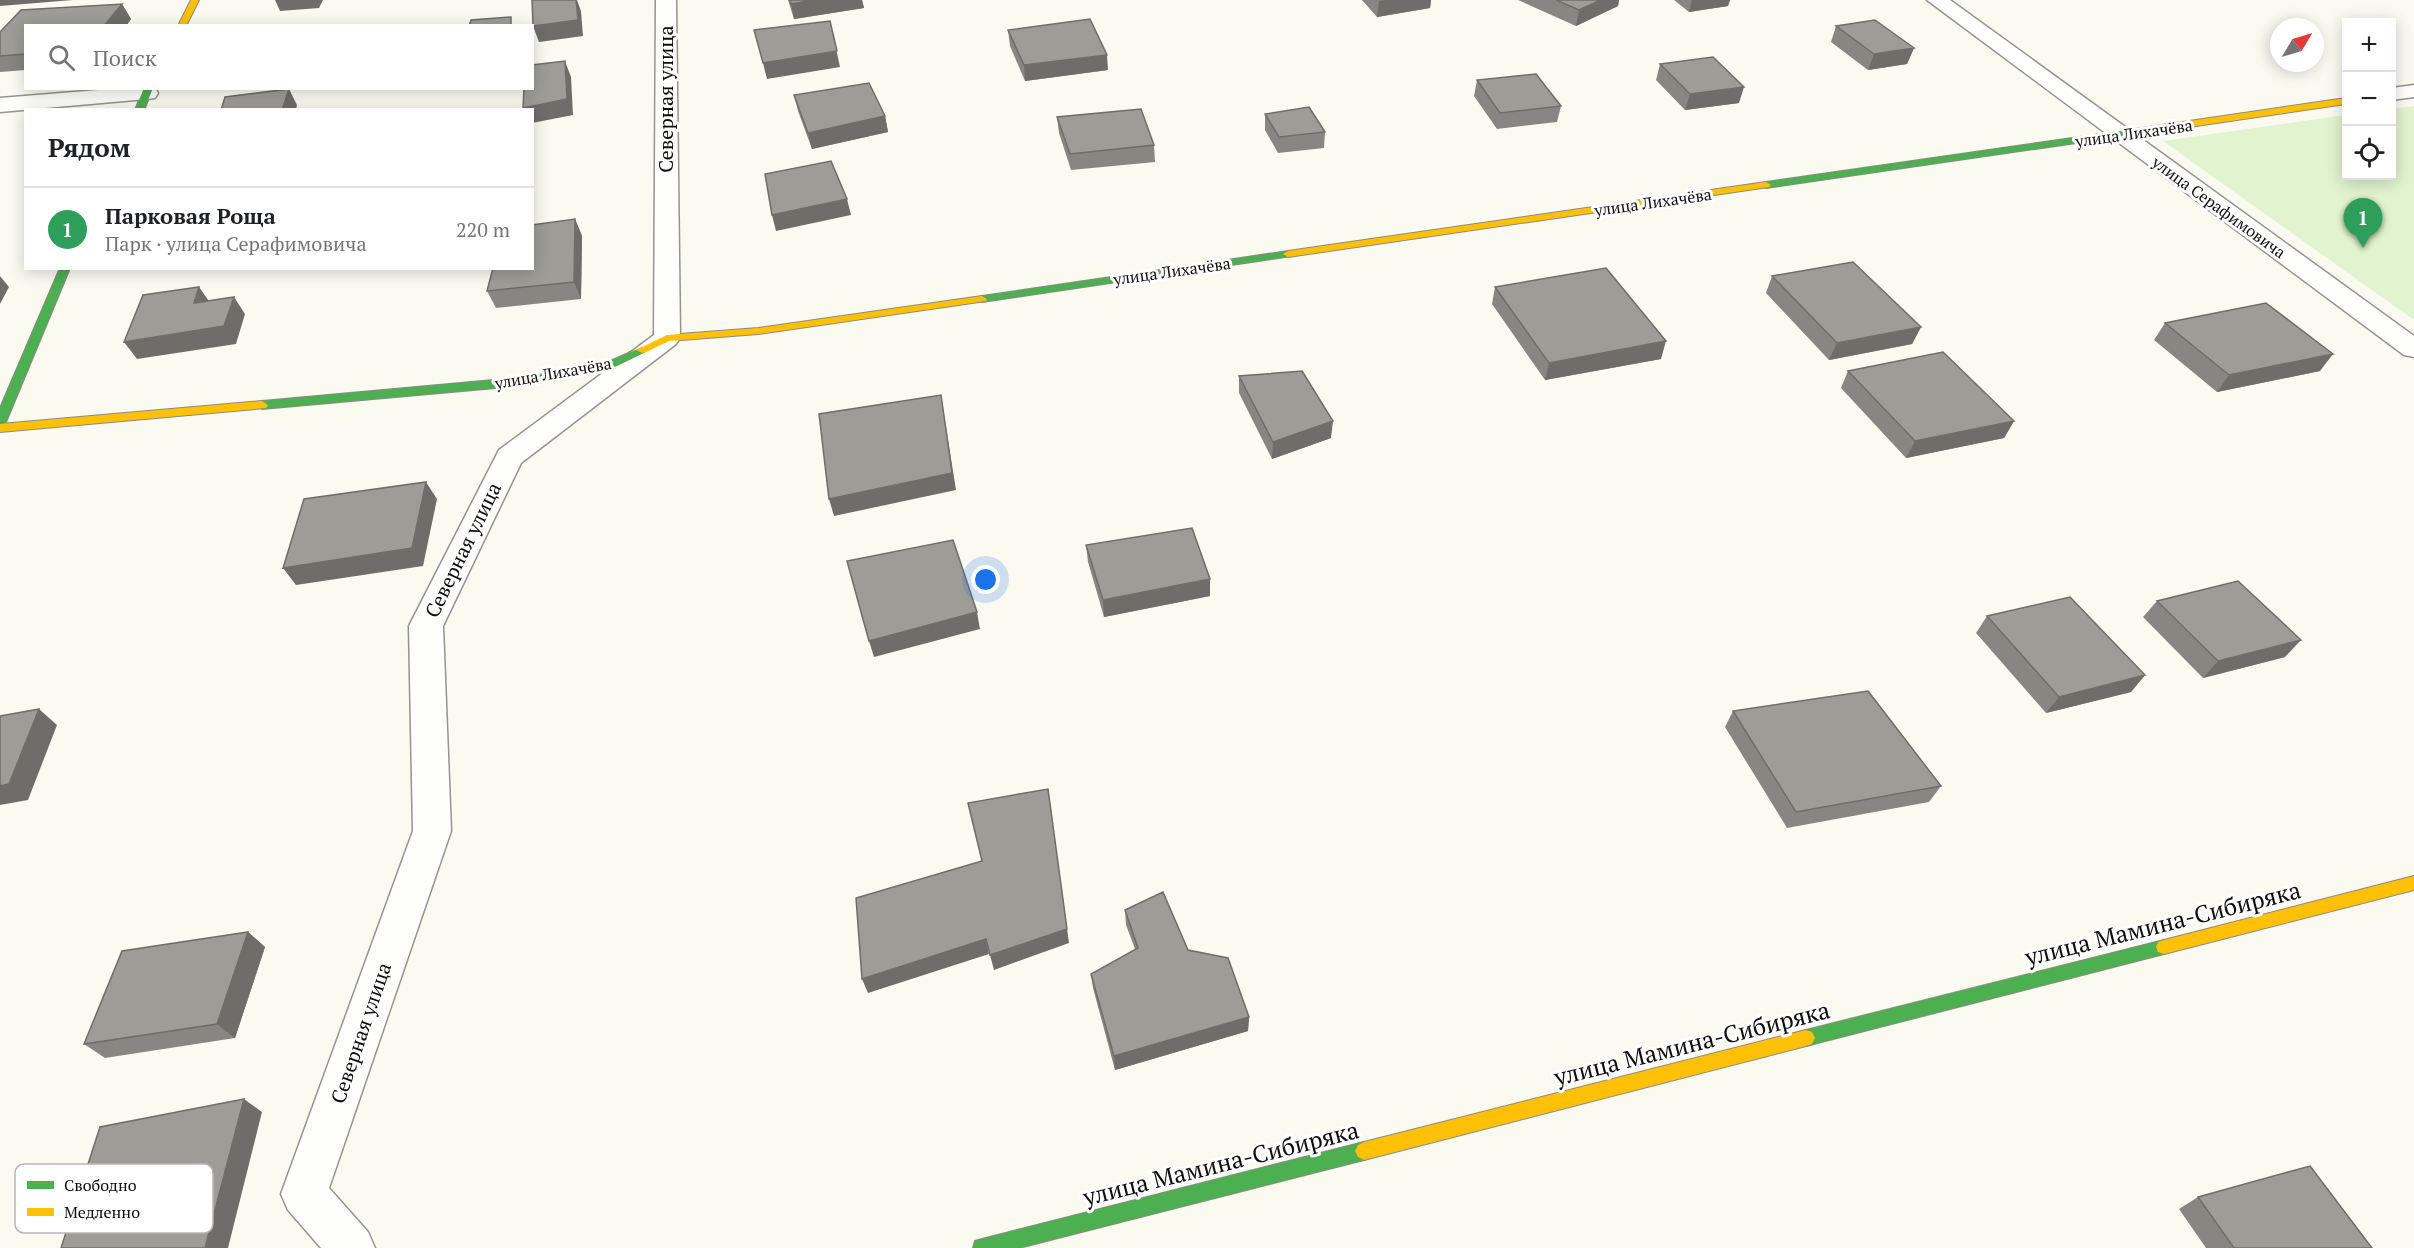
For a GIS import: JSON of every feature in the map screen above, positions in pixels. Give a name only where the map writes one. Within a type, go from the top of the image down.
[{"type":"street","points":[[183,24],[195,0]]},
{"type":"street","name":"Северная улица","points":[[352,1248],[304,1194],[432,831],[426,626],[509,457],[667,338],[666,0]]},
{"type":"street","name":"улица Серафимовича","points":[[1937,0],[2414,349]]},
{"type":"street","points":[[2396,93],[2414,91]]},
{"type":"street","points":[[0,105],[145,97]]},
{"type":"street","name":"улица Лихачёва","points":[[0,428],[528,381],[611,366],[667,338],[758,331],[2342,102]]},
{"type":"street","points":[[0,422],[64,270]]},
{"type":"street","name":"улица Мамина-Сибиряка","points":[[982,1248],[2414,883]]},
{"type":"green space","points":[[2414,106],[2414,320],[2163,141],[2342,116],[2342,180],[2396,180],[2396,108]]},
{"type":"building","points":[[532,0],[576,0],[578,20],[534,26]]},
{"type":"building","points":[[790,0],[814,0],[791,4]]},
{"type":"building","points":[[1556,0],[1601,0],[1579,10]]},
{"type":"building","points":[[122,4],[106,24],[24,24],[24,54],[0,56],[0,32],[21,10]]},
{"type":"building","points":[[511,17],[511,24],[470,24],[471,20]]},
{"type":"building","points":[[1090,19],[1107,55],[1024,65],[1008,30]]},
{"type":"building","points":[[1875,20],[1914,48],[1874,54],[1836,26]]},
{"type":"building","points":[[830,21],[837,51],[763,63],[754,30]]},
{"type":"building","points":[[1713,57],[1744,87],[1690,94],[1660,64]]},
{"type":"building","points":[[565,61],[567,99],[523,108],[524,90],[534,90],[534,65]]},
{"type":"building","points":[[1536,74],[1561,106],[1500,113],[1477,80]]},
{"type":"building","points":[[869,83],[885,116],[808,133],[794,95]]},
{"type":"building","points":[[289,90],[283,108],[222,108],[225,97]]},
{"type":"building","points":[[1309,107],[1325,132],[1279,137],[1265,114]]},
{"type":"building","points":[[1141,109],[1154,145],[1070,154],[1057,117]]},
{"type":"building","points":[[831,161],[847,199],[772,215],[765,174]]},
{"type":"building","points":[[575,219],[574,282],[487,291],[492,270],[534,270],[534,225]]},
{"type":"building","points":[[1853,262],[1921,327],[1837,343],[1772,276]]},
{"type":"building","points":[[1606,268],[1666,341],[1549,363],[1495,287]]},
{"type":"building","points":[[199,287],[194,303],[234,297],[224,326],[124,342],[143,295]]},
{"type":"building","points":[[2266,303],[2333,354],[2229,375],[2165,323]]},
{"type":"building","points":[[1943,352],[2014,421],[1915,441],[1848,371]]},
{"type":"building","points":[[1302,371],[1333,421],[1273,442],[1239,376]]},
{"type":"building","points":[[941,395],[952,473],[829,499],[819,414]]},
{"type":"building","points":[[426,482],[412,548],[283,568],[304,499]]},
{"type":"building","points":[[1192,528],[1210,579],[1103,600],[1086,545]]},
{"type":"building","points":[[953,540],[977,612],[869,641],[847,561]]},
{"type":"building","points":[[2238,581],[2301,640],[2218,661],[2157,601]]},
{"type":"building","points":[[2070,597],[2145,675],[2059,697],[1987,616]]},
{"type":"building","points":[[1868,691],[1941,786],[1796,812],[1733,711]]},
{"type":"building","points":[[39,709],[9,784],[0,786],[0,716]]},
{"type":"building","points":[[1048,789],[1067,929],[990,955],[986,939],[862,979],[856,898],[982,861],[968,803]]},
{"type":"building","points":[[1163,892],[1188,950],[1228,958],[1249,1017],[1114,1056],[1091,974],[1138,948],[1125,910]]},
{"type":"building","points":[[248,932],[217,1024],[84,1044],[122,951]]},
{"type":"building","points":[[244,1099],[213,1217],[213,1164],[88,1164],[100,1127]]},
{"type":"building","points":[[2310,1166],[2372,1248],[2234,1248],[2198,1197]]},
{"type":"building","points":[[66,1233],[209,1233],[205,1248],[61,1248]]},
{"type":"traffic: fast","points":[[140,108],[148,90]]},
{"type":"traffic: fast","points":[[1766,185],[2128,133]]},
{"type":"traffic: fast","points":[[982,299],[1288,254]]},
{"type":"traffic: fast","points":[[0,422],[64,270]]},
{"type":"traffic: fast","points":[[262,405],[528,381],[611,365],[642,350]]},
{"type":"traffic: fast","points":[[1806,1038],[2164,947]]},
{"type":"traffic: fast","points":[[982,1248],[1364,1151]]},
{"type":"traffic: slow","points":[[183,24],[195,0]]},
{"type":"traffic: slow","points":[[2128,133],[2342,102]]},
{"type":"traffic: slow","points":[[1288,254],[1766,185]]},
{"type":"traffic: slow","points":[[642,350],[667,338],[758,331],[982,299]]},
{"type":"traffic: slow","points":[[0,428],[262,405]]},
{"type":"traffic: slow","points":[[2164,947],[2414,883]]},
{"type":"traffic: slow","points":[[1364,1151],[1806,1038]]},
{"type":"place","name":"Парковая Роща","points":[[2363,248]]}]
